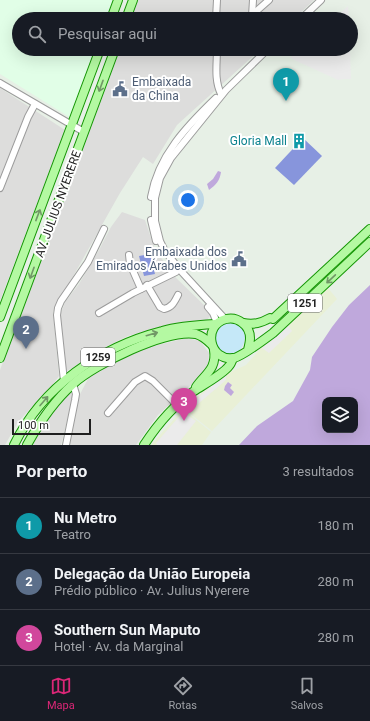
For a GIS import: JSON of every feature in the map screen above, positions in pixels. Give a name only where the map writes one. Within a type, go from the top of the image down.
[{"type":"main road","points":[[114,12],[118,0]]},
{"type":"main road","points":[[129,12],[134,0]]},
{"type":"main road","name":"AV. JULIUS NYERERE","points":[[0,317],[97,56]]},
{"type":"main road","name":"AV. JULIUS NYERERE","points":[[0,358],[2,344],[112,56]]},
{"type":"main road","name":"1251","points":[[225,319],[235,319],[243,323],[251,324],[262,323],[270,318],[273,319],[370,229]]},
{"type":"main road","name":"1251","points":[[144,445],[154,429],[194,391],[230,366],[233,358],[260,343],[273,333],[370,242]]},
{"type":"main road","points":[[194,391],[198,384],[210,372],[214,359],[213,347],[210,338],[211,333],[217,324],[225,319]]},
{"type":"main road","points":[[243,323],[249,333],[250,339],[248,350]]},
{"type":"main road","name":"1259","points":[[14,445],[29,419],[46,399],[64,381],[91,361],[114,348],[138,338],[163,331],[217,324]]},
{"type":"main road","points":[[27,445],[38,425],[73,384],[86,374],[123,354],[168,337],[194,334],[200,336],[222,357],[233,358]]},
{"type":"street","points":[[216,0],[216,12]]},
{"type":"street","points":[[252,12],[253,0]]},
{"type":"street","points":[[257,12],[269,0]]},
{"type":"street","points":[[308,12],[321,0]]},
{"type":"street","points":[[217,56],[217,81],[218,87],[223,92]]},
{"type":"street","points":[[217,324],[213,313],[176,272],[162,252],[153,230],[150,210],[152,188],[160,165],[174,144],[200,114],[261,56]]},
{"type":"street","points":[[0,83],[84,132]]},
{"type":"street","points":[[223,92],[184,140],[164,168],[157,188],[154,210],[155,222],[160,241],[165,251],[180,270],[225,319]]},
{"type":"street","points":[[0,188],[28,117],[35,104]]},
{"type":"street","points":[[0,168],[6,172]]},
{"type":"street","points":[[64,381],[57,315],[58,308],[61,301],[88,262],[104,229]]},
{"type":"street","points":[[129,255],[130,264],[141,289]]},
{"type":"street","points":[[99,313],[147,285],[176,272]]},
{"type":"street","points":[[147,285],[160,308],[164,309],[170,307],[178,295]]},
{"type":"street","points":[[108,413],[135,382],[145,376],[153,381],[178,406]]},
{"type":"street","points":[[66,445],[76,394],[73,384]]},
{"type":"shaded area","points":[[0,0],[113,0],[109,12],[12,12],[12,56],[93,56],[71,118],[0,74]]},
{"type":"shaded area","points":[[137,0],[314,0],[301,12],[133,12]]},
{"type":"shaded area","points":[[348,6],[348,12],[342,12]]},
{"type":"shaded area","points":[[116,56],[253,56],[177,125],[153,164],[143,157],[120,193],[53,312],[59,376],[18,422],[5,445],[0,445],[0,370],[82,145]]},
{"type":"shaded area","points":[[292,56],[350,56],[351,79],[338,80],[290,58]]},
{"type":"shaded area","points":[[0,88],[65,130],[0,301]]},
{"type":"shaded area","points":[[303,138],[322,156],[294,185],[275,168]]},
{"type":"shaded area","points":[[218,171],[221,172],[219,180],[209,190],[207,184],[213,179]]},
{"type":"shaded area","points":[[122,212],[145,220],[154,247],[172,274],[207,308],[210,316],[207,320],[200,322],[168,325],[128,336],[95,352],[81,363],[67,371],[64,359],[60,315],[65,302],[79,284],[111,227]]},
{"type":"shaded area","points":[[150,254],[155,274],[144,276],[139,256]]},
{"type":"shaded area","points":[[370,285],[370,445],[239,445],[257,426],[293,401],[310,370],[312,357],[349,305]]},
{"type":"shaded area","points":[[328,288],[337,299],[212,431],[183,408],[226,374],[246,365],[268,340]]},
{"type":"shaded area","points":[[229,322],[238,325],[243,330],[245,336],[241,349],[236,354],[229,355],[222,353],[214,343],[217,328],[224,323]]},
{"type":"shaded area","points":[[287,324],[292,331],[269,353],[262,348],[269,340]]},
{"type":"shaded area","points":[[187,338],[200,341],[209,353],[208,367],[191,385],[158,415],[136,445],[67,445],[77,400],[90,375],[141,349]]},
{"type":"shaded area","points":[[226,374],[226,380],[191,410],[187,407]]},
{"type":"shaded area","points":[[228,382],[232,385],[230,388],[234,392],[231,396],[224,390]]},
{"type":"shaded area","points":[[70,390],[73,398],[61,445],[30,445],[53,408]]},
{"type":"shaded area","points":[[183,409],[211,432],[202,445],[151,445]]},
{"type":"shaded area","points":[[183,412],[196,421],[177,445],[157,445],[156,443]]},
{"type":"place","name":"Embaixada da China","points":[[120,89]]},
{"type":"place","name":"Nu Metro","points":[[286,101]]},
{"type":"place","name":"Gloria Mall","points":[[299,141]]},
{"type":"place","name":"Embaixada dos Emirados Árabes Unidos","points":[[239,259]]},
{"type":"place","name":"Delegação da União Europeia","points":[[26,349]]},
{"type":"place","name":"Southern Sun Maputo","points":[[184,421]]}]
